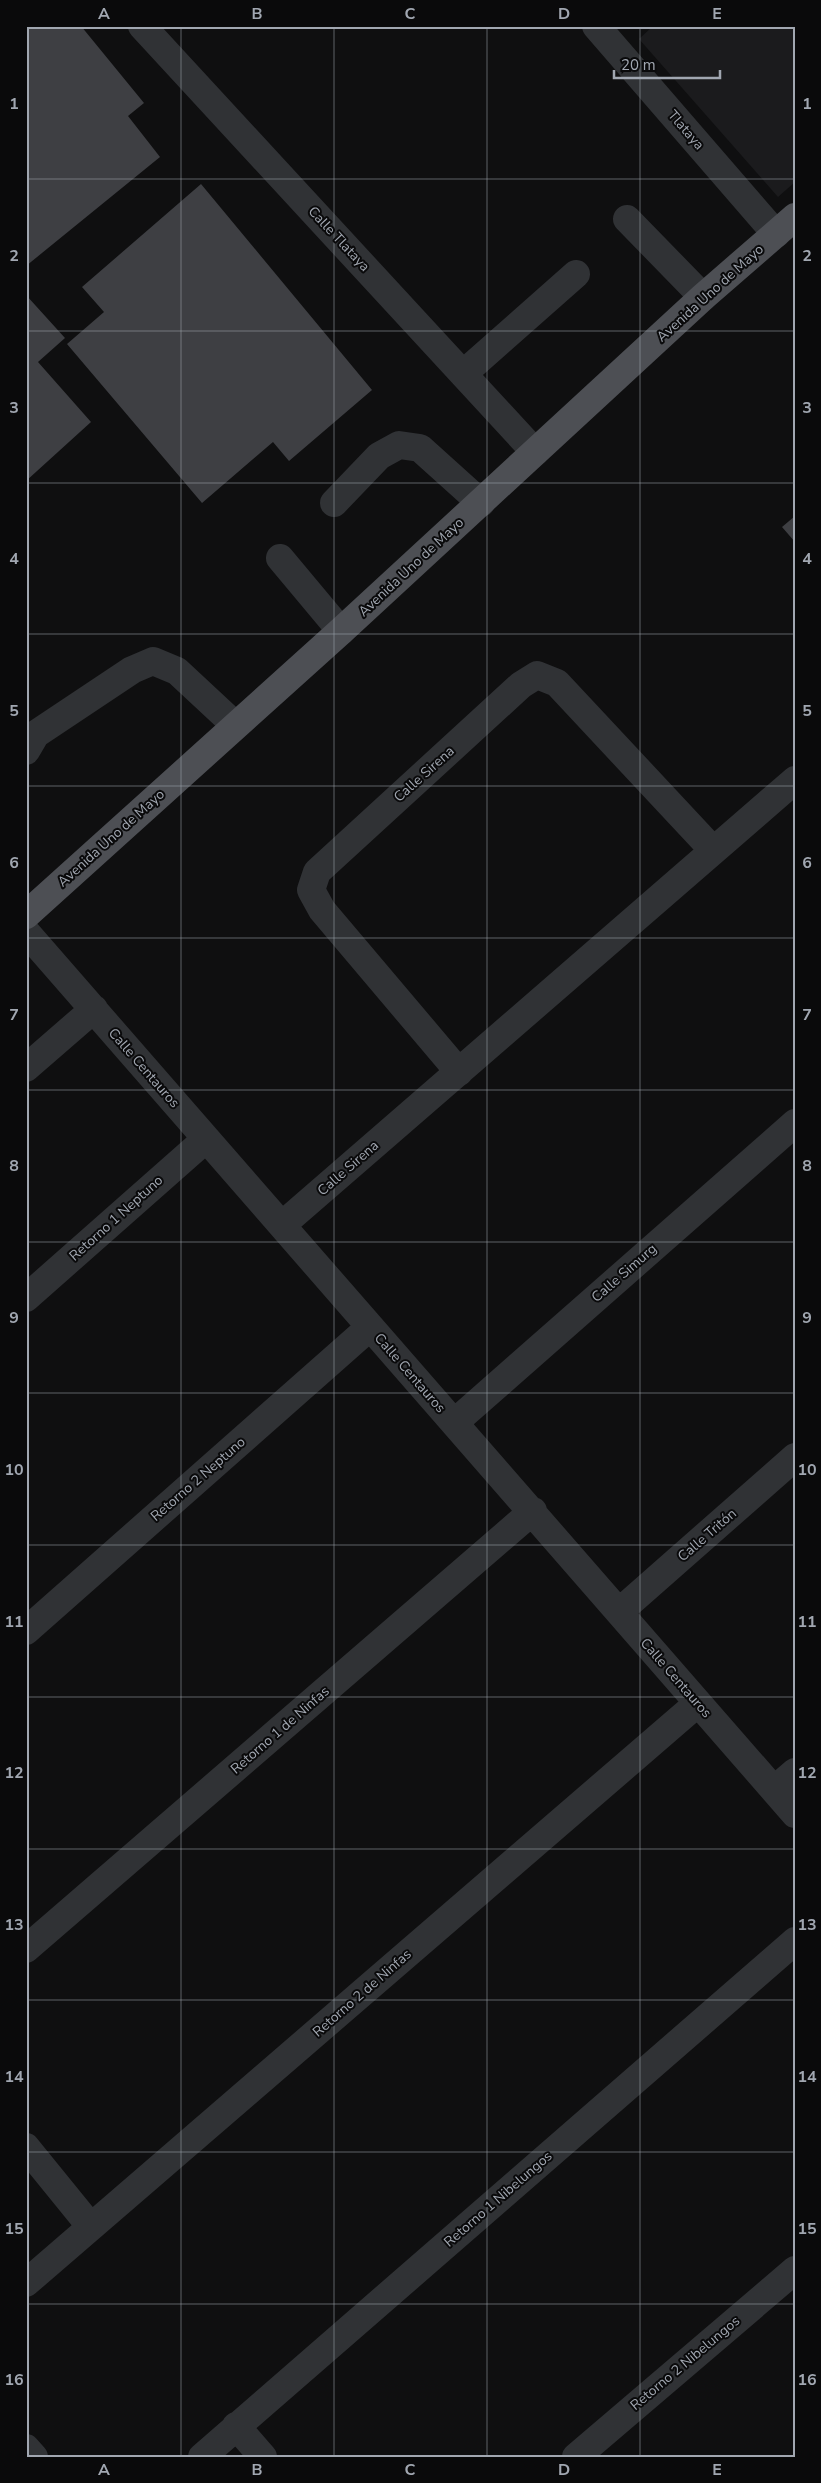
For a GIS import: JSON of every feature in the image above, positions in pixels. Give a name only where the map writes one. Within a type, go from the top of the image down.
[{"type":"main road","name":"Avenida Uno de Mayo","points":[[26,915],[235,725],[341,632],[703,297],[785,225]]},
{"type":"street","name":"Calle Tlataya","points":[[142,26],[535,452]]},
{"type":"street","name":"Tlataya","points":[[596,26],[785,225]]},
{"type":"street","points":[[627,219],[703,297]]},
{"type":"street","points":[[464,373],[576,274]]},
{"type":"street","points":[[334,503],[379,456],[399,445],[420,448],[481,503]]},
{"type":"street","points":[[280,558],[341,632]]},
{"type":"street","points":[[26,751],[36,734],[132,670],[153,662],[178,671],[235,725]]},
{"type":"street","name":"Calle Sirena","points":[[459,1072],[322,910],[311,890],[317,872],[521,685],[537,676],[557,683],[713,850]]},
{"type":"street","name":"Calle Sirena","points":[[282,1225],[795,780]]},
{"type":"street","name":"Calle Centauros","points":[[26,932],[533,1511],[795,1814]]},
{"type":"street","points":[[26,1068],[94,1009]]},
{"type":"street","name":"Calle Simurg","points":[[454,1423],[795,1123]]},
{"type":"street","name":"Retorno 1 Neptuno","points":[[26,1298],[206,1139]]},
{"type":"street","name":"Retorno 2 Neptuno","points":[[26,1630],[370,1327]]},
{"type":"street","name":"Calle Tritón","points":[[619,1612],[795,1458]]},
{"type":"street","name":"Retorno 1 de Ninfas","points":[[26,1949],[533,1511]]},
{"type":"street","name":"Retorno 2 de Ninfas","points":[[26,2283],[698,1704]]},
{"type":"street","points":[[774,1790],[795,1772]]},
{"type":"street","name":"Retorno 1 Nibelungos","points":[[202,2457],[795,1941]]},
{"type":"street","points":[[26,2147],[91,2227]]},
{"type":"street","name":"Retorno 2 Nibelungos","points":[[576,2457],[795,2270]]},
{"type":"street","points":[[236,2426],[263,2457]]},
{"type":"street","points":[[26,2448],[34,2457]]},
{"type":"shaded area","points":[[653,26],[795,26],[795,182],[778,197],[639,39]]},
{"type":"building","points":[[26,26],[81,26],[144,103],[128,116],[160,157],[26,266]]},
{"type":"building","points":[[201,184],[372,390],[289,461],[273,442],[202,503],[67,344],[104,312],[82,287]]},
{"type":"building","points":[[26,295],[65,338],[38,362],[91,422],[26,481]]},
{"type":"building","points":[[795,516],[795,542],[782,527]]}]
